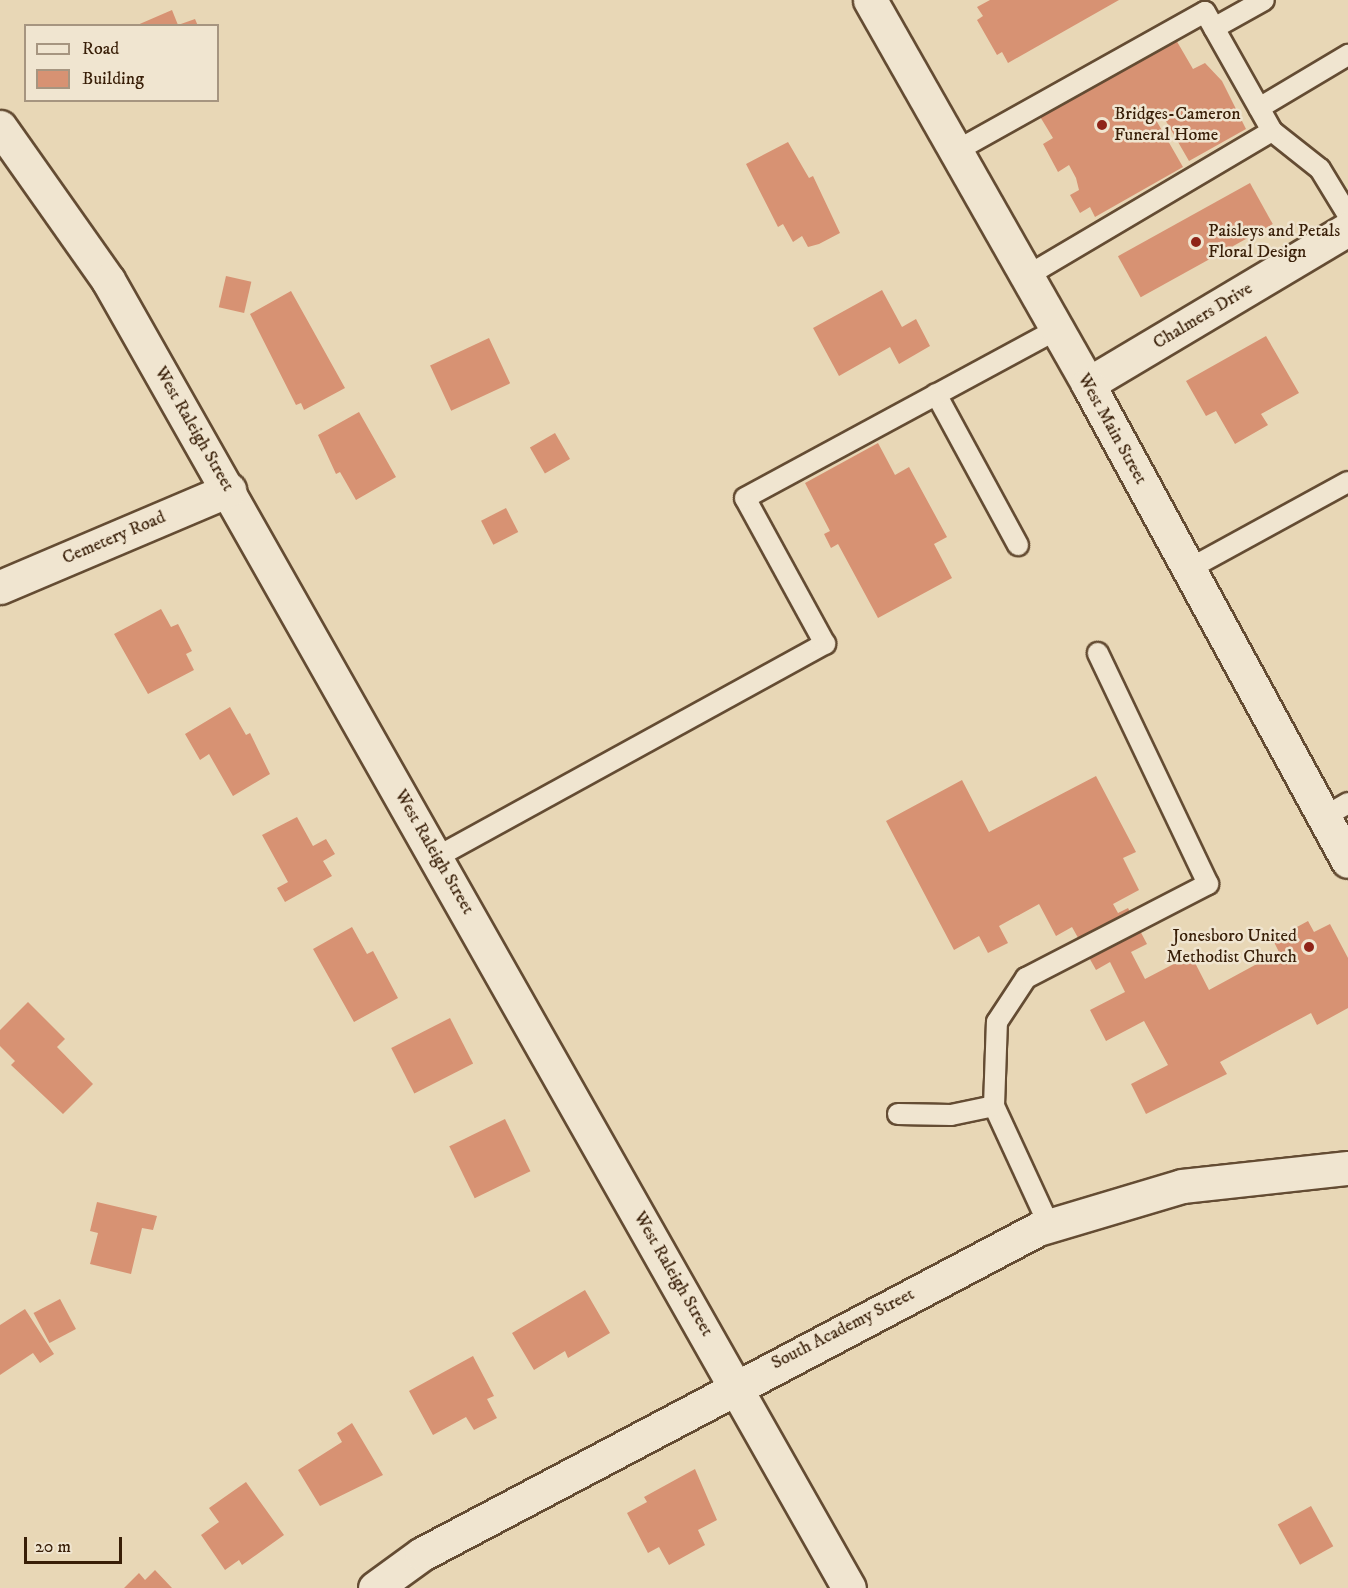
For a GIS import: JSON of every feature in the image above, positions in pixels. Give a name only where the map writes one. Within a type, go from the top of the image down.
[{"type":"street","name":"West Main Street","points":[[870,0],[1088,384],[1189,569],[1336,810],[1348,861]]},
{"type":"street","name":"West Raleigh Street","points":[[0,127],[108,280],[736,1384],[849,1588]]},
{"type":"street","name":"Chalmers Drive","points":[[1088,384],[1348,229]]},
{"type":"street","name":"Cemetery Road","points":[[0,586],[229,490]]},
{"type":"street","name":"South Academy Street","points":[[375,1588],[422,1554],[736,1384],[1049,1225],[1182,1186],[1348,1168]]},
{"type":"lane","points":[[956,151],[1206,13],[1264,0]]},
{"type":"lane","points":[[1206,13],[1272,131],[1320,169],[1348,215]]},
{"type":"lane","points":[[1258,108],[1348,55]]},
{"type":"lane","points":[[1027,276],[1272,131]]},
{"type":"lane","points":[[437,857],[825,644],[745,498],[1057,329]]},
{"type":"lane","points":[[936,394],[1018,545]]},
{"type":"lane","points":[[1189,569],[1348,482]]},
{"type":"lane","points":[[1049,1225],[994,1106],[997,1022],[1026,978],[1208,884],[1098,653]]},
{"type":"lane","points":[[898,1114],[951,1115],[994,1106]]},
{"type":"building","points":[[990,0],[1119,0],[1008,63],[1002,52],[997,55],[977,20],[983,16],[977,7]]},
{"type":"building","points":[[172,10],[178,24],[140,24]]},
{"type":"building","points":[[195,19],[197,24],[181,24]]},
{"type":"building","name":"Bridges-Cameron Funeral Home","points":[[1172,33],[1193,69],[1205,63],[1222,81],[1246,129],[1189,161],[1163,116],[1156,120],[1183,167],[1095,217],[1090,207],[1080,213],[1070,195],[1079,190],[1076,178],[1069,165],[1058,172],[1043,144],[1053,138],[1036,110]]},
{"type":"building","points":[[788,142],[809,178],[813,176],[840,233],[808,247],[802,236],[793,242],[783,224],[778,227],[746,164]]},
{"type":"building","name":"Paisleys and Petals Floral Design","points":[[1250,183],[1273,224],[1141,297],[1118,256]]},
{"type":"building","points":[[226,276],[251,282],[244,313],[219,307]]},
{"type":"building","points":[[882,290],[902,327],[916,319],[930,346],[899,364],[890,347],[839,376],[813,328]]},
{"type":"building","points":[[291,291],[345,388],[304,410],[301,403],[296,405],[250,314]]},
{"type":"building","points":[[1266,336],[1299,393],[1261,414],[1268,425],[1235,444],[1216,411],[1206,416],[1186,381]]},
{"type":"building","points":[[489,338],[510,383],[451,411],[430,365]]},
{"type":"building","points":[[359,412],[396,477],[356,500],[340,472],[336,474],[318,435]]},
{"type":"building","points":[[555,433],[570,459],[545,473],[530,448]]},
{"type":"building","points":[[878,443],[895,475],[909,467],[947,537],[934,544],[952,578],[878,618],[838,544],[831,548],[824,534],[830,531],[805,483]]},
{"type":"building","points":[[506,508],[518,532],[493,545],[481,521]]},
{"type":"building","points":[[161,609],[171,627],[178,624],[192,651],[186,654],[194,670],[148,694],[114,634]]},
{"type":"building","points":[[230,707],[246,735],[250,733],[270,774],[233,796],[209,754],[200,760],[185,734]]},
{"type":"building","name":"Jonesboro United Methodist Church","points":[[1096,776],[1136,852],[1123,858],[1139,890],[1113,904],[1118,913],[1128,908],[1147,944],[1131,952],[1145,979],[1191,955],[1209,990],[1279,952],[1273,940],[1308,921],[1314,932],[1330,924],[1348,958],[1348,1008],[1317,1025],[1311,1013],[1220,1062],[1227,1074],[1146,1114],[1131,1084],[1168,1065],[1144,1021],[1106,1041],[1090,1010],[1125,992],[1110,962],[1096,970],[1072,927],[1056,936],[1039,904],[999,926],[1008,943],[988,953],[979,936],[954,950],[886,821],[962,780],[989,832]]},
{"type":"building","points":[[297,817],[313,846],[326,839],[335,854],[323,861],[332,876],[285,902],[277,888],[288,882],[262,835]]},
{"type":"building","points":[[352,927],[367,954],[373,951],[398,998],[354,1022],[313,949]]},
{"type":"building","points":[[28,1002],[65,1039],[57,1047],[93,1084],[63,1114],[11,1065],[15,1061],[0,1046],[0,1030]]},
{"type":"building","points":[[450,1018],[473,1063],[414,1093],[391,1048]]},
{"type":"building","points":[[505,1119],[530,1171],[475,1198],[449,1146]]},
{"type":"building","points":[[97,1202],[157,1216],[153,1230],[142,1228],[131,1274],[90,1264],[98,1233],[90,1231]]},
{"type":"building","points":[[585,1290],[610,1333],[568,1358],[565,1351],[534,1370],[512,1333]]},
{"type":"building","points":[[60,1299],[76,1329],[49,1343],[34,1313]]},
{"type":"building","points":[[25,1309],[54,1354],[40,1363],[33,1353],[0,1375],[0,1325]]},
{"type":"building","points":[[473,1356],[494,1396],[487,1399],[497,1418],[474,1430],[466,1417],[433,1435],[409,1391]]},
{"type":"building","points":[[352,1423],[383,1475],[320,1506],[298,1470],[342,1442],[337,1433]]},
{"type":"building","points":[[695,1469],[717,1520],[698,1530],[705,1545],[669,1565],[659,1547],[648,1553],[627,1513],[647,1502],[644,1497]]},
{"type":"building","points":[[246,1482],[284,1535],[242,1565],[239,1560],[225,1570],[201,1535],[219,1522],[209,1508]]},
{"type":"building","points":[[1311,1506],[1333,1546],[1300,1565],[1278,1524]]},
{"type":"building","points":[[155,1570],[172,1588],[124,1588],[139,1573],[145,1580]]},
{"type":"place","name":"Bridges-Cameron Funeral Home","points":[[1102,125]]},
{"type":"place","name":"Paisleys and Petals Floral Design","points":[[1196,242]]},
{"type":"place","name":"Jonesboro United Methodist Church","points":[[1309,947]]}]
